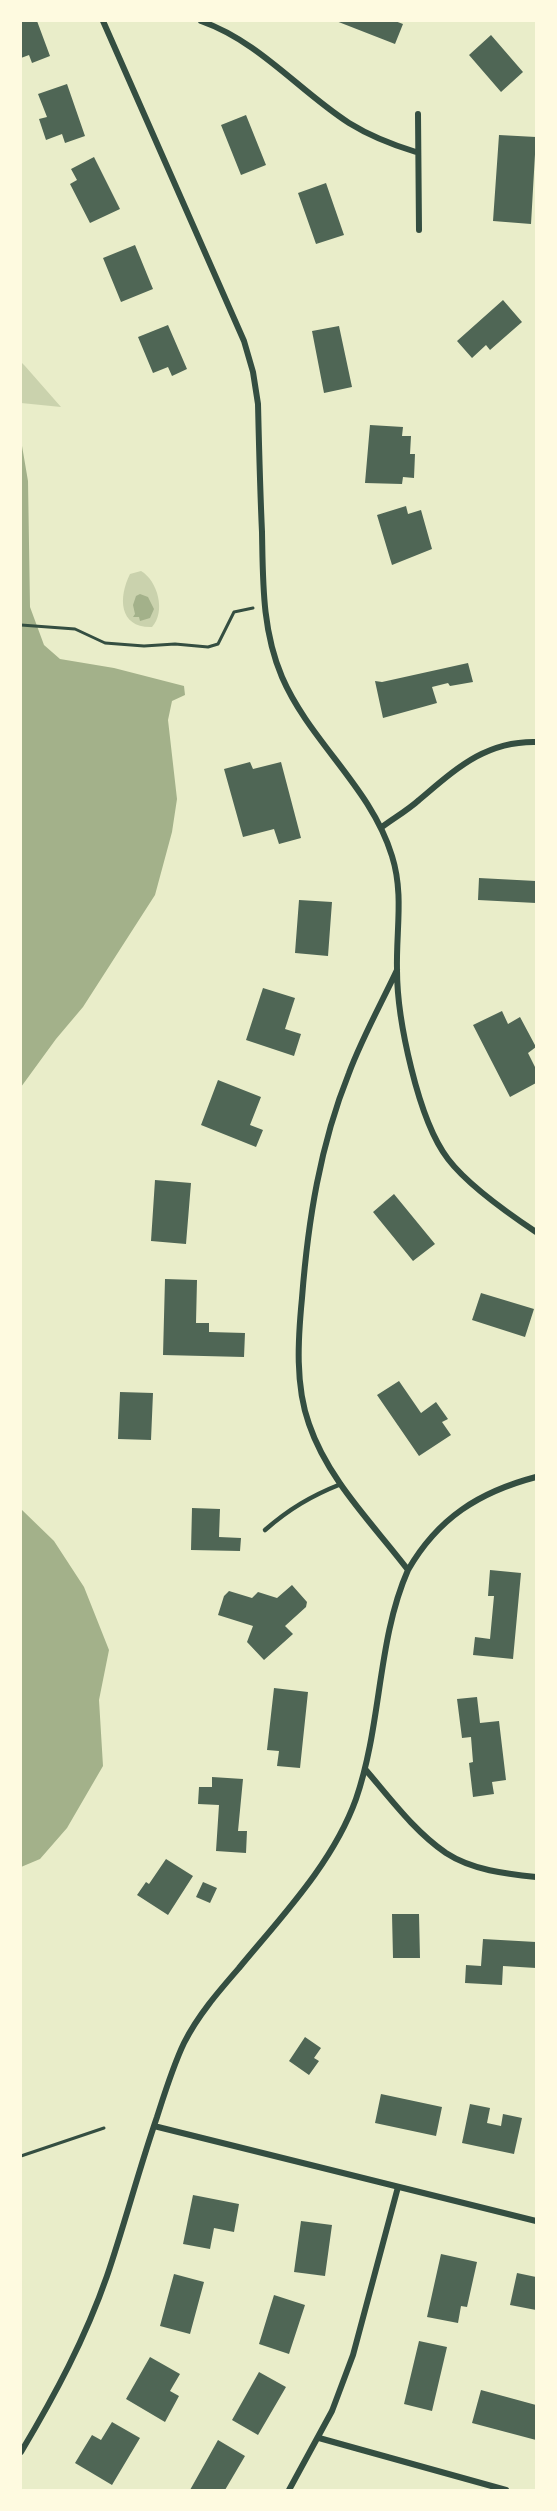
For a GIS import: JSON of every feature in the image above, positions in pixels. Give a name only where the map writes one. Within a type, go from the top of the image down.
[{"type":"street","points":[[103,21],[244,341],[253,372],[258,404],[264,607],[273,651],[282,677],[299,708],[323,745],[369,805],[382,827],[398,874],[400,903],[397,970],[404,1028],[425,1116],[435,1140],[449,1161],[488,1196],[536,1232]]},
{"type":"street","points":[[201,21],[242,39],[349,123],[384,142],[416,152]]},
{"type":"street","points":[[418,114],[416,152],[419,230]]},
{"type":"street","points":[[382,827],[469,760],[490,749],[515,742],[536,742]]},
{"type":"street","points":[[397,970],[349,1072],[333,1118],[319,1170],[307,1242],[300,1325],[303,1404],[320,1451],[341,1484],[408,1570]]},
{"type":"street","points":[[21,2452],[56,2393],[82,2340],[107,2276],[169,2080],[191,2031],[215,1996],[281,1918],[318,1869],[356,1800],[380,1696],[391,1620],[398,1593],[408,1570],[434,1532],[452,1516],[474,1501],[536,1477]]},
{"type":"street","points":[[365,1769],[423,1835],[448,1854],[505,1874],[536,1877]]},
{"type":"street","points":[[154,2126],[536,2221]]},
{"type":"street","points":[[289,2490],[319,2439],[353,2355],[398,2187]]},
{"type":"street","points":[[21,2436],[28,2440]]},
{"type":"street","points":[[319,2439],[506,2490]]},
{"type":"lane","points":[[265,1530],[297,1504],[341,1484]]},
{"type":"path","points":[[21,625],[75,629],[105,643],[208,647],[218,644],[234,612],[264,607]]},
{"type":"path","points":[[21,2156],[104,2128]]},
{"type":"shaded area","points":[[21,362],[25,366],[61,407],[21,403]]},
{"type":"shaded area","points":[[21,440],[28,481],[30,607],[44,645],[60,659],[114,668],[184,686],[185,695],[172,701],[168,720],[177,799],[172,832],[155,895],[83,1007],[21,1087]]},
{"type":"shaded area","points":[[141,571],[152,582],[158,597],[159,613],[152,627],[133,623],[124,610],[126,583],[130,574]]},
{"type":"shaded area","points":[[140,594],[148,597],[154,609],[150,618],[140,621],[139,617],[133,617],[135,614],[133,605],[136,596]]},
{"type":"shaded area","points":[[21,1509],[54,1541],[84,1587],[109,1650],[99,1700],[103,1766],[67,1828],[40,1859],[21,1867]]},
{"type":"building","points":[[21,21],[37,21],[50,56],[32,63],[29,55],[21,58]]},
{"type":"building","points":[[336,21],[395,21],[403,24],[395,44]]},
{"type":"building","points":[[491,35],[523,72],[501,92],[469,55]]},
{"type":"building","points":[[67,84],[85,136],[65,143],[62,134],[46,140],[39,119],[47,117],[38,94]]},
{"type":"building","points":[[246,115],[266,165],[241,175],[221,125]]},
{"type":"building","points":[[499,135],[536,137],[531,224],[493,221]]},
{"type":"building","points":[[94,157],[120,209],[90,223],[70,184],[77,180],[71,169]]},
{"type":"building","points":[[326,183],[344,235],[316,244],[298,193]]},
{"type":"building","points":[[135,245],[153,289],[121,302],[103,258]]},
{"type":"building","points":[[503,300],[522,322],[490,350],[486,345],[472,358],[457,341]]},
{"type":"building","points":[[168,325],[187,369],[172,376],[168,367],[153,373],[138,337]]},
{"type":"building","points":[[339,326],[352,387],[324,393],[312,331]]},
{"type":"building","points":[[370,425],[403,427],[402,436],[411,436],[410,454],[415,454],[414,478],[403,477],[402,484],[365,483]]},
{"type":"building","points":[[406,506],[408,514],[421,510],[432,549],[392,565],[377,515]]},
{"type":"building","points":[[468,663],[473,682],[450,686],[448,683],[432,687],[437,703],[383,718],[375,681],[382,682]]},
{"type":"building","points":[[250,762],[253,769],[281,762],[301,838],[279,844],[274,829],[243,837],[224,769]]},
{"type":"building","points":[[479,878],[536,881],[536,903],[478,900]]},
{"type":"building","points":[[299,900],[332,902],[328,956],[295,953]]},
{"type":"building","points":[[263,988],[295,998],[285,1029],[301,1034],[294,1056],[246,1040]]},
{"type":"building","points":[[502,1011],[508,1024],[520,1017],[536,1047],[528,1053],[536,1069],[536,1083],[510,1097],[473,1025]]},
{"type":"building","points":[[218,1080],[261,1097],[250,1125],[263,1130],[256,1147],[201,1125]]},
{"type":"building","points":[[155,1180],[191,1183],[186,1244],[151,1241]]},
{"type":"building","points":[[394,1194],[435,1244],[413,1261],[373,1212]]},
{"type":"building","points":[[165,1279],[197,1280],[196,1323],[209,1323],[209,1332],[245,1333],[244,1357],[163,1355]]},
{"type":"building","points":[[481,1293],[534,1309],[525,1337],[472,1320]]},
{"type":"building","points":[[399,1381],[421,1413],[436,1402],[448,1419],[442,1422],[451,1435],[419,1456],[377,1395]]},
{"type":"building","points":[[120,1392],[153,1393],[151,1440],[118,1439]]},
{"type":"building","points":[[192,1508],[220,1509],[219,1537],[241,1538],[240,1551],[191,1550]]},
{"type":"building","points":[[490,1570],[521,1573],[513,1659],[473,1655],[475,1637],[490,1639],[494,1596],[488,1596]]},
{"type":"building","points":[[292,1585],[307,1602],[306,1607],[285,1626],[293,1634],[264,1660],[247,1642],[253,1626],[218,1615],[224,1596],[229,1591],[252,1598],[258,1592],[277,1598]]},
{"type":"building","points":[[274,1688],[308,1692],[300,1768],[277,1766],[279,1751],[267,1750]]},
{"type":"building","points":[[477,1697],[480,1723],[499,1721],[506,1780],[492,1782],[494,1794],[473,1797],[469,1763],[473,1762],[471,1737],[462,1738],[457,1699]]},
{"type":"building","points":[[212,1777],[243,1779],[238,1831],[247,1831],[246,1853],[216,1851],[219,1805],[198,1804],[199,1787],[212,1787]]},
{"type":"building","points":[[166,1859],[193,1876],[168,1915],[137,1895],[146,1882],[149,1884]]},
{"type":"building","points":[[203,1882],[217,1888],[210,1903],[196,1897]]},
{"type":"building","points":[[392,1914],[419,1914],[420,1958],[393,1958]]},
{"type":"building","points":[[483,1939],[536,1942],[536,1968],[503,1966],[502,1985],[465,1983],[466,1965],[481,1966]]},
{"type":"building","points":[[305,2037],[321,2048],[314,2058],[319,2061],[309,2075],[289,2061]]},
{"type":"building","points":[[381,2094],[442,2107],[436,2136],[375,2123]]},
{"type":"building","points":[[470,2104],[490,2108],[487,2123],[501,2126],[503,2114],[522,2118],[514,2154],[462,2143]]},
{"type":"building","points":[[193,2195],[239,2204],[234,2232],[214,2228],[210,2249],[183,2244]]},
{"type":"building","points":[[301,2221],[332,2225],[325,2276],[294,2272]]},
{"type":"building","points":[[441,2254],[477,2262],[467,2307],[461,2306],[458,2323],[427,2317]]},
{"type":"building","points":[[517,2273],[536,2277],[536,2310],[510,2305]]},
{"type":"building","points":[[174,2274],[204,2282],[190,2334],[160,2326]]},
{"type":"building","points":[[274,2295],[305,2305],[289,2354],[259,2344]]},
{"type":"building","points":[[419,2341],[447,2347],[432,2411],[404,2404]]},
{"type":"building","points":[[150,2357],[180,2374],[170,2391],[179,2396],[165,2422],[126,2399]]},
{"type":"building","points":[[259,2372],[286,2387],[258,2435],[232,2420]]},
{"type":"building","points":[[481,2390],[536,2405],[536,2440],[472,2423]]},
{"type":"building","points":[[112,2422],[140,2438],[112,2485],[75,2463],[92,2435],[101,2440]]},
{"type":"building","points":[[218,2440],[245,2456],[225,2490],[190,2490]]}]
